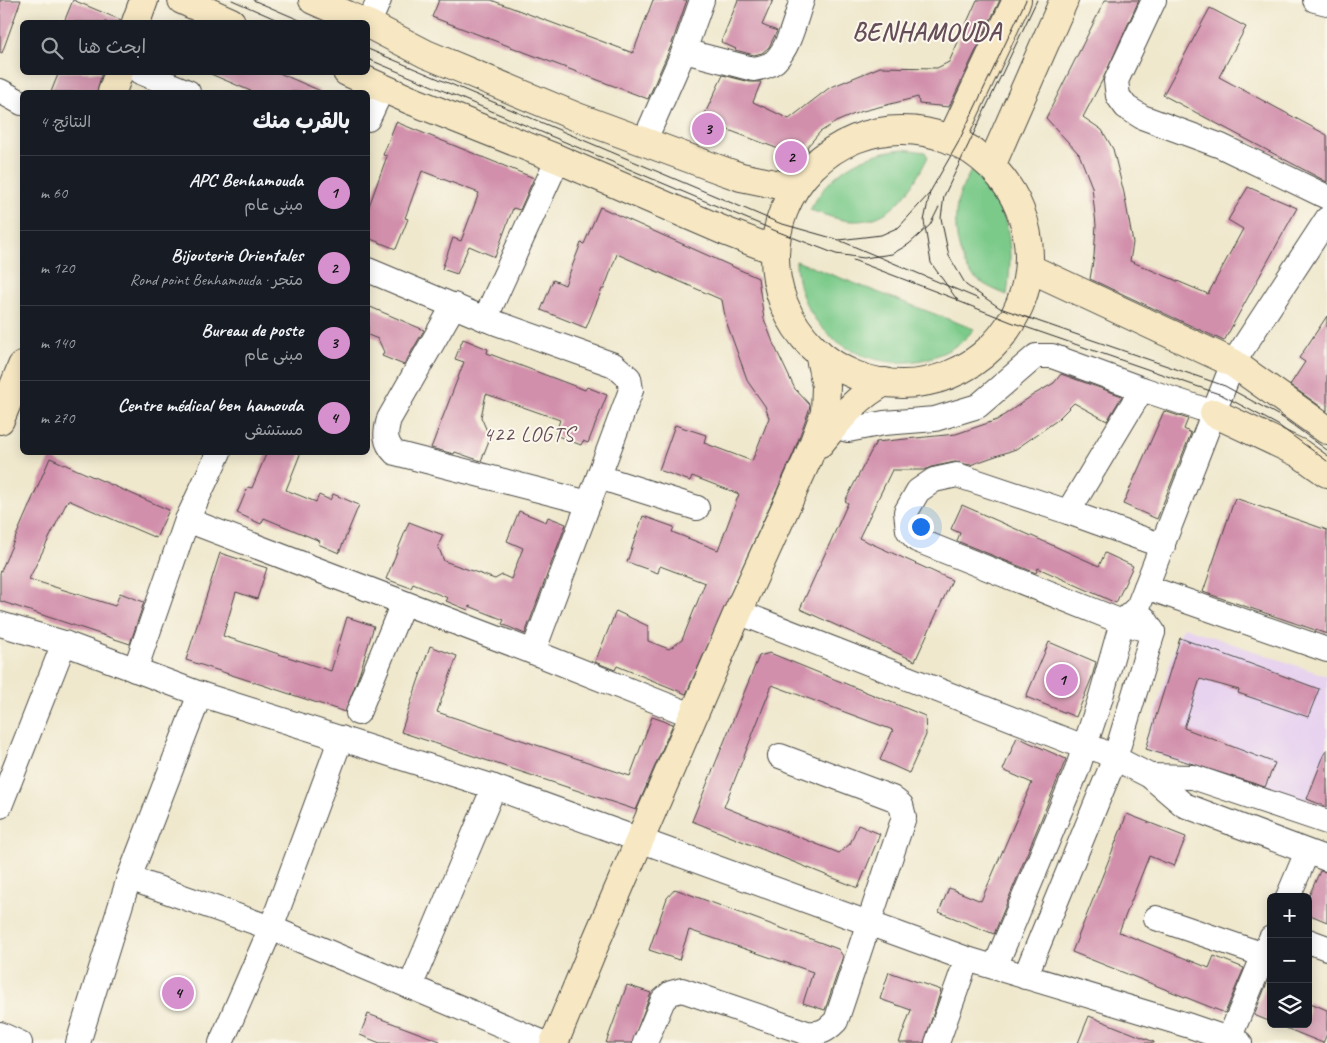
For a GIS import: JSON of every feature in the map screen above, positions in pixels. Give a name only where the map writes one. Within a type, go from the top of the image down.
[{"type":"main road","points":[[137,20],[144,0]]},
{"type":"main road","points":[[182,0],[227,20]]},
{"type":"main road","points":[[313,0],[357,20]]},
{"type":"main road","points":[[951,140],[1017,0]]},
{"type":"main road","points":[[991,166],[1064,0]]},
{"type":"main road","points":[[370,26],[426,54],[577,117],[740,177],[794,188]]},
{"type":"main road","points":[[113,90],[118,75]]},
{"type":"main road","points":[[354,75],[410,100],[558,158],[727,232],[774,250]]},
{"type":"main road","points":[[916,130],[951,140],[967,148],[991,166],[1013,196],[1026,231],[1028,268],[1024,292],[1011,322],[993,346],[970,364],[943,377],[915,383],[885,382],[850,372],[819,353],[794,324],[778,288],[774,250],[779,223],[785,205],[794,188],[817,161],[846,142],[880,131],[916,130]]},
{"type":"main road","points":[[1028,268],[1233,363],[1327,430]]},
{"type":"main road","points":[[554,1043],[738,612],[808,458],[825,413],[826,386],[819,353]]},
{"type":"main road","points":[[0,420],[20,371]]},
{"type":"main road","points":[[808,458],[854,403],[870,390],[885,382]]},
{"type":"main road","points":[[1214,413],[1300,453],[1327,473]]},
{"type":"street","points":[[368,20],[379,0]]},
{"type":"street","points":[[644,142],[684,51],[702,0]]},
{"type":"street","points":[[684,51],[754,69],[764,67],[774,62],[784,48],[802,0]]},
{"type":"street","points":[[1154,0],[1116,81],[1118,96],[1126,107],[1142,116],[1221,146],[1327,197]]},
{"type":"street","points":[[1316,0],[1327,3]]},
{"type":"street","points":[[147,75],[183,90]]},
{"type":"street","points":[[370,115],[383,87]]},
{"type":"street","points":[[0,92],[20,102]]},
{"type":"street","points":[[486,318],[558,158]]},
{"type":"street","points":[[995,967],[1066,800],[1135,605],[1163,546],[1233,363],[1327,219]]},
{"type":"street","points":[[370,271],[486,318],[614,365],[629,378],[631,390],[533,652]]},
{"type":"street","points":[[454,305],[389,419],[385,434],[388,446],[395,453],[589,503]]},
{"type":"street","points":[[834,426],[848,430],[884,423],[935,419],[978,406],[1036,356],[1052,356],[1214,413]]},
{"type":"street","points":[[1068,512],[1142,389]]},
{"type":"street","points":[[135,670],[187,520],[218,455]]},
{"type":"street","points":[[1163,546],[957,475],[934,480],[918,491],[906,512],[908,530],[917,540],[1135,605],[1327,650]]},
{"type":"street","points":[[599,477],[697,508]]},
{"type":"street","points":[[187,520],[533,652],[694,716]]},
{"type":"street","points":[[358,713],[403,603]]},
{"type":"street","points":[[1025,977],[1115,758],[1153,632],[1135,605]]},
{"type":"street","points":[[738,612],[1084,747],[1099,750],[1150,776],[1184,805],[1317,856],[1291,893]]},
{"type":"street","points":[[0,624],[64,643],[200,694],[494,787],[639,841],[870,922],[967,959],[1234,1041],[1267,947],[1156,918]]},
{"type":"street","points":[[0,806],[64,643]]},
{"type":"street","points":[[78,1043],[130,878],[200,694]]},
{"type":"street","points":[[221,1043],[271,928],[341,738]]},
{"type":"street","points":[[645,1043],[663,1000],[671,993],[682,990],[807,1033],[820,1034],[828,1030],[836,1021],[904,817],[901,805],[892,798],[780,756]]},
{"type":"street","points":[[1150,776],[1193,776],[1327,822]]},
{"type":"street","points":[[410,987],[494,787]]},
{"type":"street","points":[[130,878],[271,928],[544,1043]]},
{"type":"street","points":[[1312,942],[1327,948]]},
{"type":"street","points":[[937,1043],[967,959]]},
{"type":"street","points":[[0,1034],[20,1043]]},
{"type":"shaded area","points":[[1184,627],[1327,676],[1327,816],[1264,791],[1144,749],[1178,637]]},
{"type":"green space","points":[[903,149],[925,152],[928,157],[907,192],[889,210],[866,220],[851,221],[810,210],[827,185],[848,167],[873,155]]},
{"type":"green space","points":[[972,169],[995,197],[1007,227],[1010,259],[1007,295],[985,285],[973,276],[960,252],[956,232],[957,205],[961,191]]},
{"type":"green space","points":[[796,261],[974,329],[960,343],[934,357],[906,362],[879,360],[853,351],[831,336],[813,316],[801,290]]},
{"type":"building","points":[[0,0],[21,0],[2,53],[0,52]]},
{"type":"building","points":[[73,0],[121,20],[65,20]]},
{"type":"building","points":[[439,0],[491,0],[633,53],[653,0],[687,0],[671,46],[648,99],[432,17]]},
{"type":"building","points":[[738,0],[773,0],[762,25],[777,31],[769,47],[762,53],[754,55],[735,50],[721,42]]},
{"type":"building","points":[[977,0],[1000,0],[949,107],[919,104],[918,97],[859,112],[836,122],[820,132],[807,147],[813,162],[702,120],[723,75],[750,82],[761,82],[753,102],[789,119],[829,88],[880,67],[937,68],[949,62]]},
{"type":"building","points":[[1105,0],[1139,0],[1103,79],[1083,117],[1102,130],[1113,149],[1124,193],[1133,243],[1130,261],[1208,294],[1243,229],[1228,220],[1248,187],[1297,208],[1224,341],[1090,279],[1096,225],[1092,187],[1079,154],[1046,118]]},
{"type":"building","points":[[1210,8],[1246,27],[1219,77],[1327,135],[1327,182],[1163,95]]},
{"type":"building","points":[[58,75],[101,75],[98,90],[52,90]]},
{"type":"building","points":[[213,75],[284,75],[318,90],[248,90]]},
{"type":"building","points":[[396,122],[534,178],[520,210],[513,208],[495,257],[469,246],[457,274],[442,269],[453,238],[461,241],[479,193],[422,171],[405,218],[408,219],[396,249],[370,239],[370,203],[387,156],[383,155]]},
{"type":"building","points":[[600,207],[758,278],[764,319],[774,345],[795,389],[810,405],[794,452],[686,694],[617,666],[615,670],[595,662],[616,611],[648,626],[648,641],[669,649],[682,640],[705,583],[660,566],[658,573],[627,562],[643,516],[674,527],[672,532],[718,550],[739,494],[692,476],[690,481],[659,470],[675,425],[706,435],[704,443],[752,461],[769,418],[765,406],[748,382],[726,321],[722,300],[617,254],[604,289],[602,289],[586,328],[541,310],[553,280],[565,285],[581,243],[584,244]]},
{"type":"building","points":[[370,307],[424,330],[404,365],[382,356],[384,352],[378,339],[370,336]]},
{"type":"building","points":[[1327,316],[1327,411],[1290,385],[1305,362],[1299,358]]},
{"type":"building","points":[[463,339],[488,349],[487,353],[585,390],[587,387],[607,395],[588,443],[583,441],[581,445],[555,435],[560,420],[486,394],[481,417],[487,431],[492,433],[481,461],[455,452],[454,454],[431,448],[464,362],[455,359]]},
{"type":"building","points":[[1061,374],[1122,396],[1107,421],[1074,403],[1056,421],[1016,449],[970,465],[955,462],[924,470],[892,470],[859,538],[952,580],[915,661],[800,609],[848,503],[845,501],[876,442],[956,434],[997,420],[1054,383]]},
{"type":"building","points":[[1164,411],[1188,419],[1184,429],[1191,433],[1157,519],[1123,504]]},
{"type":"building","points":[[266,455],[300,455],[286,490],[316,502],[319,495],[330,500],[333,494],[359,505],[339,553],[318,544],[320,541],[264,518],[261,524],[237,513],[248,487],[252,488]]},
{"type":"building","points":[[50,458],[169,510],[156,538],[68,500],[29,579],[115,606],[120,593],[144,602],[130,644],[0,601],[0,573]]},
{"type":"building","points":[[1235,498],[1327,530],[1327,634],[1203,592]]},
{"type":"building","points":[[962,505],[1099,566],[1105,553],[1133,566],[1116,603],[1038,568],[1036,573],[957,541],[960,533],[951,529]]},
{"type":"building","points":[[519,511],[546,522],[548,517],[566,524],[525,634],[502,624],[504,620],[469,606],[468,610],[446,601],[448,598],[413,584],[411,588],[386,579],[409,522],[443,535],[438,546],[444,561],[495,579],[502,575],[511,579],[523,548],[507,541]]},
{"type":"building","points":[[220,553],[267,568],[257,599],[236,592],[223,636],[331,671],[347,617],[374,626],[345,712],[186,660]]},
{"type":"building","points":[[1180,638],[1319,689],[1308,717],[1238,693],[1239,690],[1200,679],[1184,728],[1275,763],[1265,787],[1146,749]]},
{"type":"building","points":[[1049,642],[1096,662],[1076,717],[1026,697]]},
{"type":"building","points":[[430,646],[457,656],[437,712],[630,776],[652,717],[673,724],[636,810],[401,732]]},
{"type":"building","points":[[770,653],[925,716],[926,735],[909,773],[880,760],[893,730],[772,685],[724,807],[839,853],[850,844],[858,825],[880,834],[858,888],[692,821],[759,656]]},
{"type":"building","points":[[1017,737],[1066,759],[994,934],[939,912],[949,888],[981,901],[1032,783],[1003,770]]},
{"type":"building","points":[[1327,750],[1327,807],[1307,799]]},
{"type":"building","points":[[1127,814],[1186,837],[1174,866],[1149,856],[1119,932],[1209,968],[1214,956],[1244,968],[1225,1013],[1072,952]]},
{"type":"building","points":[[1320,871],[1327,872],[1327,922],[1312,916],[1312,893],[1310,893]]},
{"type":"building","points":[[675,889],[838,949],[843,956],[825,1010],[803,1003],[813,972],[689,930],[679,960],[649,950],[667,898]]},
{"type":"building","points":[[889,972],[941,990],[924,1043],[899,1043],[911,1010],[880,999]]},
{"type":"building","points":[[1267,983],[1267,1020],[1254,1015]]},
{"type":"building","points":[[627,985],[651,993],[632,1043],[606,1043]]},
{"type":"building","points":[[1312,1004],[1327,1010],[1327,1034],[1323,1043],[1286,1028],[1312,1028]]},
{"type":"building","points":[[368,1014],[440,1041],[440,1043],[380,1043],[360,1035]]},
{"type":"building","points":[[1089,1016],[1154,1042],[1154,1043],[1078,1043]]},
{"type":"tram line","points":[[232,0],[277,20]]},
{"type":"tram line","points":[[253,0],[299,20]]},
{"type":"tram line","points":[[1026,0],[958,143],[930,192],[924,221],[931,263],[958,301],[1011,322],[1222,395],[1278,425],[1327,461]]},
{"type":"tram line","points":[[1037,0],[944,196],[941,218],[949,256],[966,285],[1000,308],[1225,386],[1283,418],[1327,450]]},
{"type":"tram line","points":[[370,50],[779,223],[839,240],[881,235],[899,227],[929,194]]},
{"type":"tram line","points":[[370,60],[776,231],[836,254],[864,258],[892,254],[909,244],[930,225],[939,207]]},
{"type":"tram line","points":[[841,241],[979,299]]},
{"type":"tram line","points":[[853,260],[958,300]]},
{"type":"place","name":"Bureau de poste","points":[[708,129]]},
{"type":"place","name":"Bijouterie Orientales","points":[[791,157]]},
{"type":"place","name":"APC Benhamouda","points":[[1062,680]]},
{"type":"place","name":"Centre médical ben hamouda","points":[[178,993]]},
{"type":"district","name":"BENHAMOUDA","points":[[927,31]]},
{"type":"district","name":"422 LOGTS","points":[[529,434]]}]
